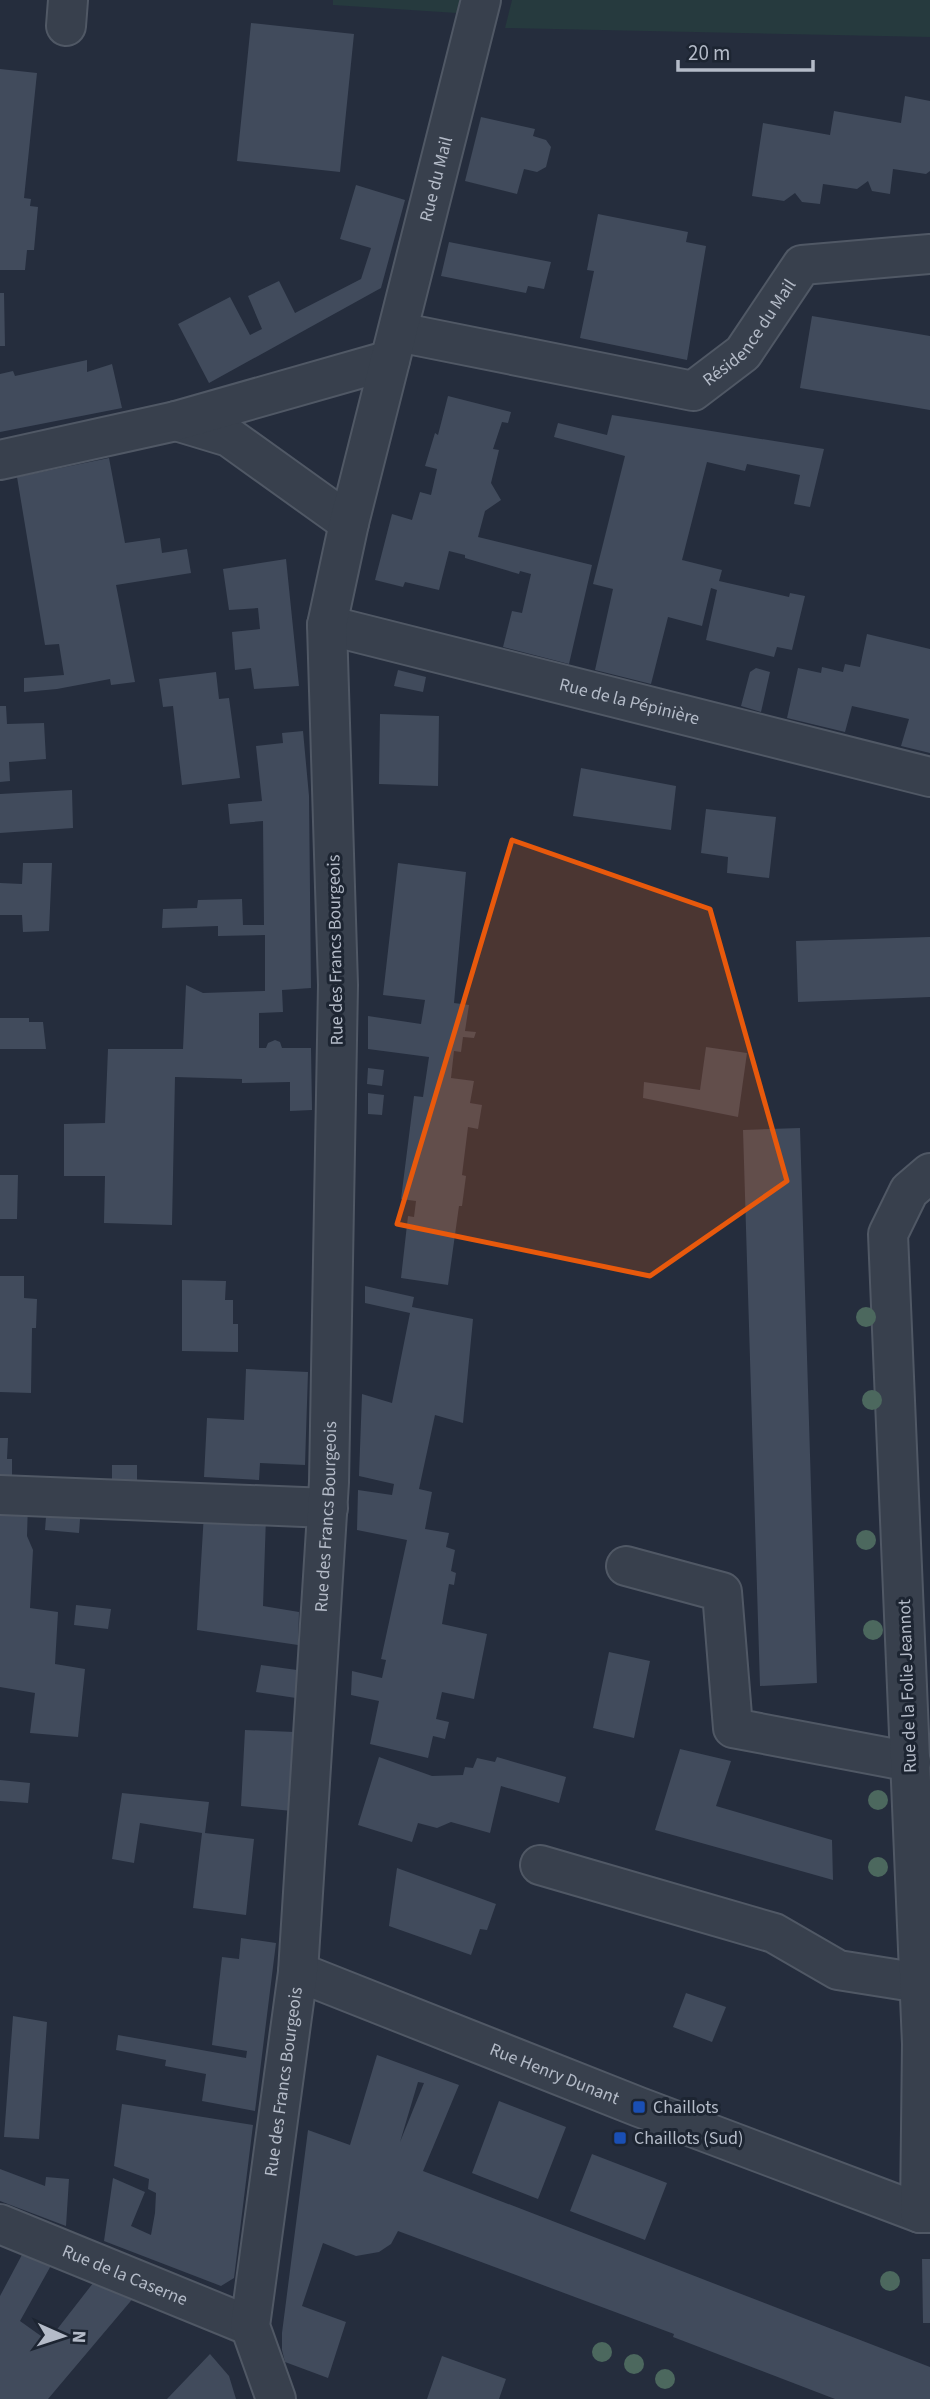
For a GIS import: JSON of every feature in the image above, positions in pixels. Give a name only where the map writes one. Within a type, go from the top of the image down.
[{"type":"street","name":"Rue du Mail","points":[[327,625],[349,523],[481,0]]},
{"type":"street","name":"Résidence du Mail","points":[[394,346],[693,391],[743,354],[802,265],[930,254]]},
{"type":"street","points":[[0,460],[176,421],[394,346]]},
{"type":"street","points":[[176,421],[229,437],[349,523]]},
{"type":"street","name":"Rue de la Pépinière","points":[[327,625],[930,777]]},
{"type":"street","name":"Rue des Francs Bourgeois","points":[[276,2399],[250,2326],[298,1972],[328,1508],[338,985],[327,625]]},
{"type":"street","name":"Rue de la Folie Jeannot","points":[[925,2213],[924,2002],[888,1234],[909,1191],[930,1173]]},
{"type":"street","points":[[0,1495],[328,1508]]},
{"type":"street","points":[[626,1566],[722,1592],[733,1728],[911,1762]]},
{"type":"street","points":[[540,1865],[774,1933],[838,1970],[924,2002]]},
{"type":"street","name":"Rue Henry Dunant","points":[[298,1972],[639,2107],[925,2213]]},
{"type":"street","name":"Rue de la Caserne","points":[[0,2224],[250,2326]]},
{"type":"highlighted area","points":[[512,840],[710,909],[787,1181],[650,1276],[397,1224]]},
{"type":"green space","points":[[333,0],[460,0],[457,13],[333,5]]},
{"type":"green space","points":[[512,0],[930,0],[930,37],[505,28]]},
{"type":"building","points":[[251,23],[354,34],[340,172],[237,161]]},
{"type":"building","points":[[0,69],[37,73],[24,198],[31,199],[30,206],[38,207],[34,250],[27,250],[25,270],[0,270]]},
{"type":"building","points":[[905,96],[930,101],[930,171],[926,174],[893,169],[890,194],[872,191],[868,181],[857,189],[823,184],[820,204],[802,202],[795,193],[784,201],[752,196],[763,123],[830,135],[834,111],[901,123]]},
{"type":"building","points":[[481,117],[535,129],[533,136],[546,140],[551,147],[546,167],[537,172],[524,169],[517,194],[465,181]]},
{"type":"building","points":[[356,185],[405,200],[381,288],[209,383],[178,324],[230,297],[250,335],[262,329],[248,296],[279,281],[295,313],[361,279],[371,248],[340,239]]},
{"type":"building","points":[[598,214],[688,232],[686,242],[706,246],[687,360],[580,338],[594,271],[587,270]]},
{"type":"building","points":[[449,242],[551,262],[544,289],[528,286],[526,293],[441,276]]},
{"type":"building","points":[[0,293],[4,293],[5,346],[0,346]]},
{"type":"building","points":[[812,316],[930,336],[930,410],[800,388]]},
{"type":"building","points":[[87,360],[87,372],[112,364],[122,408],[0,432],[0,374],[13,371],[15,376]]},
{"type":"building","points":[[448,396],[511,412],[508,423],[502,422],[493,449],[499,450],[491,483],[501,500],[485,511],[478,537],[592,565],[569,664],[503,647],[512,611],[522,613],[531,574],[520,571],[519,574],[449,551],[439,590],[405,582],[403,587],[375,580],[392,514],[412,520],[420,492],[431,495],[437,469],[425,466],[435,433],[438,435]]},
{"type":"building","points":[[612,415],[824,449],[810,507],[794,504],[800,475],[747,464],[745,471],[707,462],[682,560],[722,570],[719,581],[789,597],[790,593],[805,596],[792,650],[777,647],[774,657],[706,640],[717,590],[711,588],[702,626],[668,617],[651,684],[595,670],[613,589],[593,584],[625,456],[554,437],[558,423],[607,435]]},
{"type":"building","points":[[109,458],[125,543],[160,538],[162,553],[187,549],[191,573],[116,585],[135,682],[111,685],[110,679],[24,692],[24,678],[64,675],[59,644],[45,645],[17,477]]},
{"type":"building","points":[[286,559],[299,686],[254,689],[251,668],[235,670],[232,632],[260,629],[258,608],[229,610],[223,569]]},
{"type":"building","points":[[867,634],[930,649],[930,753],[901,746],[909,719],[852,706],[845,732],[787,718],[798,668],[821,673],[822,667],[843,672],[845,664],[860,667]]},
{"type":"building","points":[[756,668],[770,672],[761,712],[741,706],[750,672]]},
{"type":"building","points":[[398,670],[426,677],[423,692],[394,686]]},
{"type":"building","points":[[216,672],[219,699],[229,698],[240,778],[182,785],[173,706],[163,707],[159,679]]},
{"type":"building","points":[[0,706],[6,706],[7,724],[44,723],[46,759],[9,762],[10,781],[0,782]]},
{"type":"building","points":[[380,714],[439,716],[438,786],[379,784]]},
{"type":"building","points":[[303,731],[309,796],[311,988],[282,990],[283,1012],[259,1013],[259,1048],[266,1048],[268,1043],[275,1040],[280,1042],[282,1048],[311,1048],[312,1110],[290,1111],[290,1082],[242,1083],[242,1079],[175,1077],[172,1225],[104,1223],[105,1176],[64,1176],[64,1124],[105,1123],[108,1049],[183,1049],[186,985],[203,993],[265,991],[265,935],[218,936],[218,926],[162,928],[163,909],[197,908],[198,900],[242,899],[243,925],[264,925],[263,821],[230,824],[228,804],[262,801],[256,746],[283,743],[282,733]]},
{"type":"building","points":[[581,768],[676,786],[671,830],[573,816]]},
{"type":"building","points":[[72,790],[73,828],[0,833],[0,794]]},
{"type":"building","points":[[706,809],[776,817],[769,878],[727,873],[728,857],[701,853]]},
{"type":"building","points":[[23,863],[52,863],[49,931],[23,932],[22,915],[0,915],[0,883],[22,884]]},
{"type":"building","points":[[398,863],[466,872],[454,1003],[469,1005],[465,1031],[476,1032],[474,1038],[463,1037],[461,1052],[454,1051],[451,1078],[474,1081],[470,1103],[482,1105],[478,1129],[468,1127],[462,1175],[466,1176],[448,1285],[401,1278],[408,1216],[414,1217],[416,1201],[401,1199],[414,1096],[423,1097],[429,1057],[368,1049],[368,1016],[421,1024],[425,1000],[383,995]]},
{"type":"building","points":[[930,937],[930,997],[798,1002],[796,941]]},
{"type":"building","points":[[0,1018],[29,1018],[29,1022],[43,1022],[46,1049],[0,1049]]},
{"type":"building","points":[[706,1047],[747,1053],[738,1117],[643,1098],[644,1082],[700,1090]]},
{"type":"building","points":[[368,1068],[384,1070],[382,1086],[367,1084]]},
{"type":"building","points":[[368,1093],[384,1095],[382,1115],[368,1114]]},
{"type":"building","points":[[800,1128],[817,1683],[760,1686],[743,1130]]},
{"type":"building","points":[[0,1175],[18,1175],[17,1219],[0,1219]]},
{"type":"building","points":[[0,1276],[24,1276],[24,1298],[37,1299],[36,1328],[32,1328],[31,1393],[0,1392]]},
{"type":"building","points":[[182,1280],[226,1281],[225,1300],[233,1300],[233,1324],[238,1324],[238,1352],[182,1351]]},
{"type":"building","points":[[365,1286],[414,1297],[412,1307],[473,1319],[463,1423],[435,1415],[419,1489],[432,1492],[425,1529],[449,1533],[446,1547],[455,1550],[451,1571],[456,1573],[454,1585],[449,1584],[442,1624],[487,1634],[474,1699],[442,1692],[436,1719],[449,1722],[445,1739],[433,1736],[428,1758],[370,1744],[379,1701],[351,1695],[352,1671],[382,1678],[386,1660],[381,1659],[407,1540],[357,1530],[358,1490],[392,1495],[394,1484],[359,1476],[362,1394],[392,1403],[410,1313],[365,1303]]},
{"type":"building","points":[[246,1369],[308,1372],[305,1465],[260,1463],[259,1480],[204,1477],[207,1418],[244,1420]]},
{"type":"building","points":[[0,1438],[8,1438],[7,1459],[12,1459],[12,1489],[0,1490]]},
{"type":"building","points":[[112,1465],[137,1465],[137,1496],[112,1495]]},
{"type":"building","points":[[0,1501],[28,1503],[27,1536],[33,1550],[30,1608],[58,1612],[55,1664],[85,1669],[78,1737],[30,1733],[35,1693],[0,1687]]},
{"type":"building","points":[[47,1504],[81,1506],[79,1533],[45,1530]]},
{"type":"building","points":[[204,1513],[266,1517],[263,1606],[299,1612],[298,1645],[197,1630]]},
{"type":"building","points":[[76,1605],[111,1609],[108,1629],[74,1625]]},
{"type":"building","points":[[609,1652],[650,1661],[634,1738],[593,1728]]},
{"type":"building","points":[[261,1665],[297,1670],[296,1698],[256,1692]]},
{"type":"building","points":[[245,1730],[294,1732],[292,1811],[241,1806]]},
{"type":"building","points":[[680,1749],[731,1761],[716,1806],[832,1840],[833,1880],[655,1830]]},
{"type":"building","points":[[379,1757],[432,1776],[463,1775],[465,1767],[473,1768],[477,1758],[495,1762],[497,1757],[566,1777],[559,1803],[501,1786],[490,1833],[451,1822],[437,1828],[418,1823],[412,1842],[358,1825]]},
{"type":"building","points":[[0,1780],[30,1783],[28,1803],[0,1801]]},
{"type":"building","points":[[122,1793],[209,1802],[205,1833],[254,1839],[246,1915],[193,1908],[202,1833],[140,1823],[134,1863],[112,1859]]},
{"type":"building","points":[[397,1868],[496,1904],[487,1930],[480,1929],[471,1955],[389,1926]]},
{"type":"building","points":[[241,1938],[276,1943],[255,2111],[202,2101],[206,2074],[165,2066],[166,2060],[116,2050],[118,2035],[246,2058],[247,2051],[212,2045],[222,1957],[239,1959]]},
{"type":"building","points":[[686,1993],[726,2007],[712,2042],[673,2027]]},
{"type":"building","points":[[13,2016],[47,2022],[39,2139],[4,2137]]},
{"type":"building","points":[[377,2055],[459,2085],[423,2171],[930,2367],[930,2399],[835,2399],[673,2337],[674,2334],[398,2231],[391,2244],[379,2252],[356,2256],[323,2243],[302,2306],[346,2322],[328,2378],[285,2362],[282,2333],[308,2130],[350,2145]],"holes":[[[418,2082],[424,2083],[400,2142]]]},
{"type":"building","points":[[499,2101],[566,2127],[538,2199],[472,2173]]},
{"type":"building","points":[[122,2104],[253,2125],[234,2278],[221,2286],[104,2241],[113,2178],[145,2192],[131,2226],[151,2235],[155,2213],[156,2193],[148,2189],[149,2179],[114,2166]]},
{"type":"building","points":[[592,2154],[667,2183],[645,2240],[570,2211]]},
{"type":"building","points":[[0,2169],[45,2186],[46,2177],[69,2179],[66,2226],[0,2201]]},
{"type":"building","points":[[24,2251],[53,2262],[20,2321],[48,2341],[97,2278],[135,2296],[48,2399],[0,2399],[0,2296]]},
{"type":"building","points":[[922,2259],[930,2259],[930,2323],[923,2323]]},
{"type":"building","points":[[210,2354],[229,2376],[236,2399],[167,2399]]},
{"type":"building","points":[[442,2356],[506,2379],[499,2399],[427,2399]]},
{"type":"place","name":"Chaillots","points":[[639,2107]]},
{"type":"place","name":"Chaillots (Sud)","points":[[620,2138]]}]
